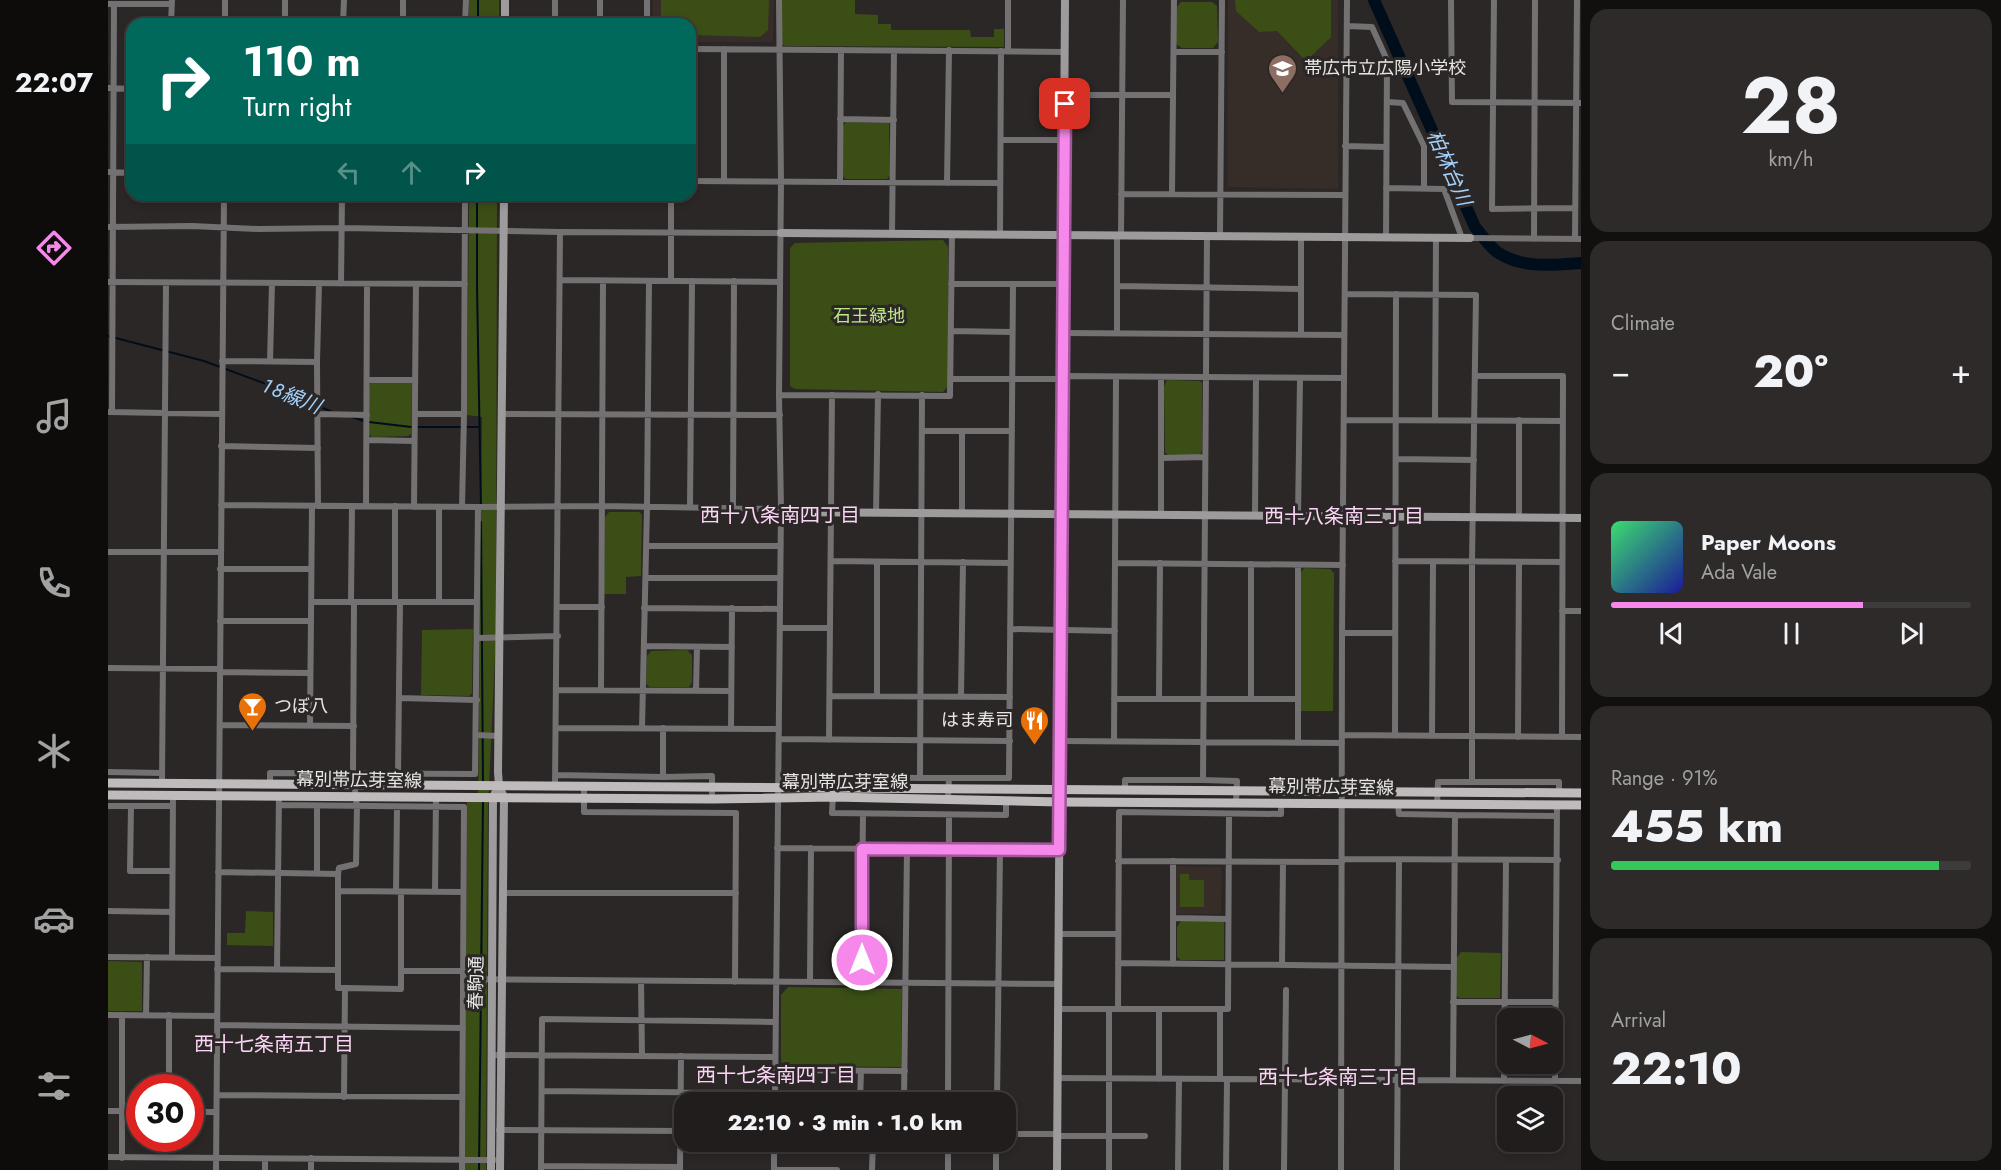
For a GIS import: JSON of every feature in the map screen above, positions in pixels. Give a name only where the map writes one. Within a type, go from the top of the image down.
[{"type":"main road","name":"幕別帯広芽室線","points":[[108,783],[555,787],[584,792],[712,799],[779,793]]},
{"type":"main road","name":"幕別帯広芽室線","points":[[108,795],[279,795],[356,802],[436,797],[499,797],[712,788],[779,793],[948,794],[1060,789],[1342,793],[1581,793]]},
{"type":"main road","name":"幕別帯広芽室線","points":[[833,793],[864,789],[948,794],[1006,801],[1060,802],[1581,806]]},
{"type":"street","points":[[225,0],[225,18]]},
{"type":"street","points":[[285,0],[285,18]]},
{"type":"street","points":[[344,0],[344,18]]},
{"type":"street","points":[[403,0],[403,18]]},
{"type":"street","points":[[465,18],[466,0]]},
{"type":"street","points":[[505,0],[505,18]]},
{"type":"street","points":[[555,0],[555,18]]},
{"type":"street","points":[[600,0],[600,18]]},
{"type":"street","points":[[647,0],[647,18]]},
{"type":"street","points":[[775,1092],[781,510],[779,0]]},
{"type":"street","points":[[1000,235],[1004,51],[1008,0]]},
{"type":"street","points":[[1057,1170],[1065,0]]},
{"type":"street","points":[[1117,332],[1123,0]]},
{"type":"street","points":[[1172,193],[1173,0]]},
{"type":"street","points":[[1221,236],[1222,0]]},
{"type":"street","points":[[1341,1170],[1347,0]]},
{"type":"street","points":[[1451,0],[1452,102],[1579,103]]},
{"type":"street","points":[[1494,0],[1492,209],[1575,208]]},
{"type":"street","points":[[1534,239],[1535,0]]},
{"type":"street","points":[[110,227],[1578,238],[1575,208],[1579,103],[1578,0]]},
{"type":"street","points":[[171,18],[172,2],[111,4],[110,412],[221,414]]},
{"type":"street","points":[[1347,26],[1372,27],[1388,60],[1386,238]]},
{"type":"street","points":[[696,49],[1065,52]]},
{"type":"street","points":[[724,49],[724,181]]},
{"type":"street","points":[[840,182],[841,50]]},
{"type":"street","points":[[947,183],[948,50]]},
{"type":"street","points":[[892,234],[894,51]]},
{"type":"street","points":[[1174,52],[1222,52]]},
{"type":"street","points":[[111,88],[126,89]]},
{"type":"street","points":[[1064,95],[1173,95]]},
{"type":"street","points":[[1387,102],[1403,103],[1424,146],[1424,188]]},
{"type":"street","points":[[840,119],[894,120]]},
{"type":"street","points":[[1001,140],[1064,140]]},
{"type":"street","points":[[1346,147],[1386,147]]},
{"type":"street","points":[[111,172],[126,173]]},
{"type":"street","points":[[696,181],[1000,183]]},
{"type":"street","points":[[1386,188],[1444,189],[1466,238]]},
{"type":"street","points":[[1121,194],[1345,195]]},
{"type":"street","points":[[216,1170],[224,201]]},
{"type":"street","points":[[341,284],[342,201]]},
{"type":"street","points":[[462,507],[465,201]]},
{"type":"street","points":[[499,797],[504,201]]},
{"type":"street","points":[[671,201],[671,281]]},
{"type":"street","points":[[555,787],[560,232]]},
{"type":"street","points":[[780,395],[950,396],[952,234]]},
{"type":"street","points":[[1203,780],[1207,236]]},
{"type":"street","points":[[1300,334],[1301,237]]},
{"type":"street","points":[[1435,420],[1436,237]]},
{"type":"street","points":[[560,280],[780,282]]},
{"type":"street","points":[[601,690],[603,280]]},
{"type":"street","points":[[642,728],[649,281]]},
{"type":"street","points":[[690,507],[692,281]]},
{"type":"street","points":[[733,508],[734,281]]},
{"type":"street","points":[[110,282],[465,284]]},
{"type":"street","points":[[162,783],[166,283]]},
{"type":"street","points":[[270,361],[272,283]]},
{"type":"street","points":[[310,725],[311,569],[318,448],[316,362],[319,284]]},
{"type":"street","points":[[366,506],[367,284]]},
{"type":"street","points":[[414,507],[416,284]]},
{"type":"street","points":[[951,284],[1063,284]]},
{"type":"street","points":[[864,789],[863,777],[1009,778],[1013,284]]},
{"type":"street","points":[[1117,286],[1300,289]]},
{"type":"street","points":[[1345,294],[1476,295],[1472,562],[1472,782]]},
{"type":"street","points":[[1395,736],[1396,294]]},
{"type":"street","points":[[951,331],[1012,332]]},
{"type":"street","points":[[1063,333],[1344,334]]},
{"type":"street","points":[[222,361],[316,362]]},
{"type":"street","points":[[1475,376],[1563,376],[1562,736]]},
{"type":"street","points":[[1114,741],[1116,377]]},
{"type":"street","points":[[1161,377],[1161,515]]},
{"type":"street","points":[[1254,516],[1256,378]]},
{"type":"street","points":[[950,379],[1344,378]]},
{"type":"street","points":[[1298,517],[1299,379]]},
{"type":"street","points":[[367,380],[415,380]]},
{"type":"street","points":[[876,513],[878,394]]},
{"type":"street","points":[[829,740],[832,395]]},
{"type":"street","points":[[920,778],[922,395]]},
{"type":"street","points":[[318,414],[367,415]]},
{"type":"street","points":[[415,414],[464,414]]},
{"type":"street","points":[[502,414],[780,415]]},
{"type":"street","points":[[1344,420],[1563,421]]},
{"type":"street","points":[[1518,420],[1519,518]]},
{"type":"street","points":[[922,431],[1012,431]]},
{"type":"street","points":[[962,431],[962,514]]},
{"type":"street","points":[[367,440],[414,441]]},
{"type":"street","points":[[221,446],[318,448]]},
{"type":"street","points":[[1161,458],[1205,457]]},
{"type":"street","points":[[1396,459],[1474,460]]},
{"type":"street","points":[[221,505],[602,506],[733,508],[831,513],[1581,518]]},
{"type":"street","points":[[351,506],[356,864],[339,868],[338,874],[338,988],[400,988],[397,808]]},
{"type":"street","points":[[395,506],[399,699],[398,774]]},
{"type":"street","points":[[439,507],[439,602]]},
{"type":"street","points":[[270,784],[270,773],[476,774],[478,507]]},
{"type":"street","points":[[646,546],[780,546]]},
{"type":"street","points":[[108,552],[221,552]]},
{"type":"street","points":[[831,561],[1010,562]]},
{"type":"street","points":[[1395,561],[1562,562]]},
{"type":"street","points":[[877,562],[877,696]]},
{"type":"street","points":[[961,696],[963,562]]},
{"type":"street","points":[[1432,736],[1433,562]]},
{"type":"street","points":[[1518,736],[1519,562]]},
{"type":"street","points":[[1115,563],[1343,565]]},
{"type":"street","points":[[1159,698],[1160,563]]},
{"type":"street","points":[[1251,564],[1251,698]]},
{"type":"street","points":[[1298,564],[1298,743]]},
{"type":"street","points":[[220,569],[311,569]]},
{"type":"street","points":[[646,578],[780,578]]},
{"type":"street","points":[[311,602],[477,602]]},
{"type":"street","points":[[558,607],[602,607]]},
{"type":"street","points":[[644,608],[780,609]]},
{"type":"street","points":[[731,729],[732,608]]},
{"type":"street","points":[[1562,611],[1581,611]]},
{"type":"street","points":[[220,621],[311,621]]},
{"type":"street","points":[[780,628],[830,628]]},
{"type":"street","points":[[1010,629],[1115,631]]},
{"type":"street","points":[[1342,633],[1394,633]]},
{"type":"street","points":[[477,638],[558,636]]},
{"type":"street","points":[[644,646],[732,647]]},
{"type":"street","points":[[696,647],[696,691]]},
{"type":"street","points":[[108,668],[310,673]]},
{"type":"street","points":[[557,690],[731,691]]},
{"type":"street","points":[[830,696],[1010,697]]},
{"type":"street","points":[[399,699],[477,700]]},
{"type":"street","points":[[1114,699],[1297,699]]},
{"type":"street","points":[[220,726],[354,726]]},
{"type":"street","points":[[557,728],[779,729]]},
{"type":"street","points":[[663,728],[663,777]]},
{"type":"street","points":[[476,735],[499,735]]},
{"type":"street","points":[[1342,735],[1581,737]]},
{"type":"street","points":[[779,739],[1010,741]]},
{"type":"street","points":[[1060,741],[1342,743]]},
{"type":"street","points":[[108,772],[162,773]]},
{"type":"street","points":[[436,774],[436,785]]},
{"type":"street","points":[[556,775],[712,776],[712,799]]},
{"type":"street","points":[[948,794],[949,778]]},
{"type":"street","points":[[1125,790],[1125,780],[1237,781],[1236,802]]},
{"type":"street","points":[[1437,804],[1438,782],[1559,782],[1559,793]]},
{"type":"street","points":[[1152,791],[1153,813]]},
{"type":"street","points":[[584,792],[584,812],[736,813],[735,981]]},
{"type":"street","points":[[833,793],[832,813],[1006,815],[1006,801]]},
{"type":"street","points":[[1519,793],[1519,816]]},
{"type":"street","points":[[172,957],[173,795]]},
{"type":"street","points":[[277,969],[279,795]]},
{"type":"street","points":[[435,891],[436,797]]},
{"type":"street","name":"春駒通","points":[[496,1055],[502,980],[499,797]]},
{"type":"street","name":"春駒通","points":[[499,797],[492,980],[496,1055],[496,1160],[500,1170]]},
{"type":"street","points":[[681,798],[681,813]]},
{"type":"street","points":[[279,806],[317,807],[356,802],[397,808],[464,807],[462,1170]]},
{"type":"street","points":[[1118,1009],[1119,812],[1281,814],[1281,803]]},
{"type":"street","points":[[1398,804],[1399,814],[1557,816]]},
{"type":"street","points":[[1555,1081],[1557,805]]},
{"type":"street","points":[[108,806],[173,806]]},
{"type":"street","points":[[131,806],[130,871],[172,871]]},
{"type":"street","points":[[317,807],[317,873]]},
{"type":"street","points":[[861,982],[863,814]]},
{"type":"street","points":[[1058,1009],[1228,1009],[1229,814]]},
{"type":"street","points":[[948,1092],[949,815]]},
{"type":"street","points":[[1453,1080],[1455,815]]},
{"type":"street","points":[[777,848],[1059,850]]},
{"type":"street","points":[[810,981],[811,848]]},
{"type":"street","points":[[904,1092],[907,848]]},
{"type":"street","points":[[997,1092],[1000,850]]},
{"type":"street","points":[[1397,1170],[1399,860]]},
{"type":"street","points":[[1504,1081],[1506,860]]},
{"type":"street","points":[[1118,861],[1558,860]]},
{"type":"street","points":[[1173,861],[1173,964]]},
{"type":"street","points":[[1282,965],[1283,862]]},
{"type":"street","points":[[218,872],[338,874]]},
{"type":"street","points":[[339,891],[464,892]]},
{"type":"street","points":[[502,893],[736,893]]},
{"type":"street","points":[[108,911],[172,912]]},
{"type":"street","points":[[1173,918],[1228,918]]},
{"type":"street","points":[[1059,934],[1119,934]]},
{"type":"street","points":[[108,957],[218,958]]},
{"type":"street","points":[[146,1016],[147,957]]},
{"type":"street","points":[[1118,963],[1454,967]]},
{"type":"street","points":[[217,969],[338,970]]},
{"type":"street","points":[[401,971],[463,971]]},
{"type":"street","points":[[463,979],[1058,984]]},
{"type":"street","points":[[641,981],[642,1055]]},
{"type":"street","points":[[344,1097],[345,988]]},
{"type":"street","points":[[1284,1170],[1286,990]]},
{"type":"street","points":[[1454,1002],[1556,1002]]},
{"type":"street","points":[[1109,1009],[1109,1170]]},
{"type":"street","points":[[1159,1009],[1159,1079]]},
{"type":"street","points":[[1220,1009],[1226,1170]]},
{"type":"street","points":[[108,1015],[217,1016]]},
{"type":"street","points":[[169,1015],[169,1074]]},
{"type":"street","points":[[122,1016],[122,1158]]},
{"type":"street","points":[[681,1152],[680,1168],[541,1168],[542,1019],[776,1022]]},
{"type":"street","points":[[217,1025],[463,1028]]},
{"type":"street","points":[[496,1055],[775,1057]]},
{"type":"street","points":[[542,1091],[680,1092],[681,1056]]},
{"type":"street","points":[[775,1070],[904,1071]]},
{"type":"street","points":[[860,1092],[861,1071]]},
{"type":"street","points":[[1058,1078],[1581,1081]]},
{"type":"street","points":[[1179,1079],[1179,1170]]},
{"type":"street","points":[[217,1095],[462,1097]]},
{"type":"street","points":[[108,1111],[123,1111]]},
{"type":"street","points":[[204,1112],[216,1112]]},
{"type":"street","points":[[496,1130],[674,1131]]},
{"type":"street","points":[[1016,1134],[1145,1136]]},
{"type":"street","points":[[774,1152],[774,1170],[837,1170]]},
{"type":"street","points":[[872,1170],[873,1152]]},
{"type":"street","points":[[948,1152],[948,1170]]},
{"type":"street","points":[[996,1152],[996,1170]]},
{"type":"street","points":[[108,1157],[496,1160]]},
{"type":"street","points":[[311,1158],[311,1170]]},
{"type":"street","points":[[265,1159],[265,1170]]},
{"type":"street","name":"春駒通","points":[[491,1170],[496,1160]]},
{"type":"shaded area","points":[[653,0],[774,0],[773,42],[696,42],[696,18],[653,18]]},
{"type":"shaded area","name":"帯広市立広陽小学校","points":[[1228,0],[1338,0],[1338,189],[1227,187]]},
{"type":"shaded area","points":[[1176,866],[1222,867],[1221,914],[1176,914]]},
{"type":"green space","points":[[469,0],[499,0],[499,18],[469,18]]},
{"type":"green space","points":[[661,0],[769,0],[768,30],[760,37],[696,35],[696,18],[661,18]]},
{"type":"green space","points":[[782,0],[855,0],[855,14],[878,15],[878,24],[891,24],[891,30],[970,30],[971,37],[994,37],[994,29],[1004,29],[1004,47],[785,46],[782,44]]},
{"type":"green space","points":[[1235,0],[1331,0],[1331,37],[1306,61],[1277,31],[1259,32],[1236,11]]},
{"type":"green space","points":[[1181,2],[1212,2],[1217,6],[1218,42],[1213,48],[1182,48],[1176,44],[1176,8]]},
{"type":"green space","points":[[846,122],[889,123],[890,175],[887,179],[846,179],[842,176],[843,126]]},
{"type":"green space","points":[[469,201],[497,201],[496,635],[488,809],[486,1170],[465,1170],[467,801],[478,801],[482,417],[467,415]]},
{"type":"green space","name":"石王緑地","points":[[943,240],[948,247],[948,386],[943,392],[795,389],[790,386],[790,248],[795,243]]},
{"type":"green space","points":[[1167,380],[1200,381],[1202,383],[1202,450],[1200,455],[1168,455],[1165,452],[1164,387]]},
{"type":"green space","points":[[371,383],[412,383],[411,434],[372,437],[369,434],[369,386]]},
{"type":"green space","points":[[609,512],[639,512],[642,515],[641,576],[626,577],[626,594],[604,594],[605,517]]},
{"type":"green space","points":[[1304,568],[1330,569],[1334,573],[1333,711],[1300,711],[1300,574]]},
{"type":"green space","points":[[473,629],[472,693],[469,696],[421,695],[422,630]]},
{"type":"green space","points":[[687,650],[692,655],[692,682],[689,687],[650,687],[646,684],[647,656],[651,651]]},
{"type":"green space","points":[[1180,874],[1189,874],[1189,880],[1204,880],[1204,907],[1180,907]]},
{"type":"green space","points":[[246,911],[273,912],[273,946],[227,945],[227,933],[245,933]]},
{"type":"green space","points":[[1181,921],[1224,921],[1224,960],[1181,960],[1177,957],[1177,927]]},
{"type":"green space","points":[[1461,952],[1501,953],[1500,998],[1459,998],[1456,995],[1456,959]]},
{"type":"green space","points":[[108,961],[142,962],[142,1011],[108,1011]]},
{"type":"green space","points":[[788,987],[902,989],[901,1067],[787,1066],[781,1062],[781,995]]},
{"type":"waterway","points":[[478,0],[478,18]]},
{"type":"waterway","name":"柏林台川","points":[[1374,0],[1475,227],[1497,252],[1517,261],[1538,265],[1581,263]]},
{"type":"waterway","points":[[477,201],[481,507]]},
{"type":"waterway","name":"１８線川","points":[[108,336],[204,361],[285,391],[332,412]]},
{"type":"waterway","name":"１８線川","points":[[352,417],[364,421]]},
{"type":"waterway","name":"１８線川","points":[[369,422],[411,427],[480,427]]},
{"type":"waterway","points":[[481,522],[483,783]]},
{"type":"waterway","points":[[479,1170],[483,801]]},
{"type":"place","name":"帯広市立広陽小学校","points":[[1283,94]]},
{"type":"place","name":"つぼ八","points":[[253,732]]},
{"type":"place","name":"はま寿司","points":[[1034,746]]},
{"type":"district","name":"西十八条南四丁目","points":[[780,515]]},
{"type":"district","name":"西十八条南三丁目","points":[[1344,516]]},
{"type":"district","name":"西十七条南五丁目","points":[[274,1044]]},
{"type":"district","name":"西十七条南四丁目","points":[[776,1075]]},
{"type":"district","name":"西十七条南三丁目","points":[[1338,1077]]},
{"type":"route","points":[[862,960],[862,849],[1059,850],[1065,104]]}]
